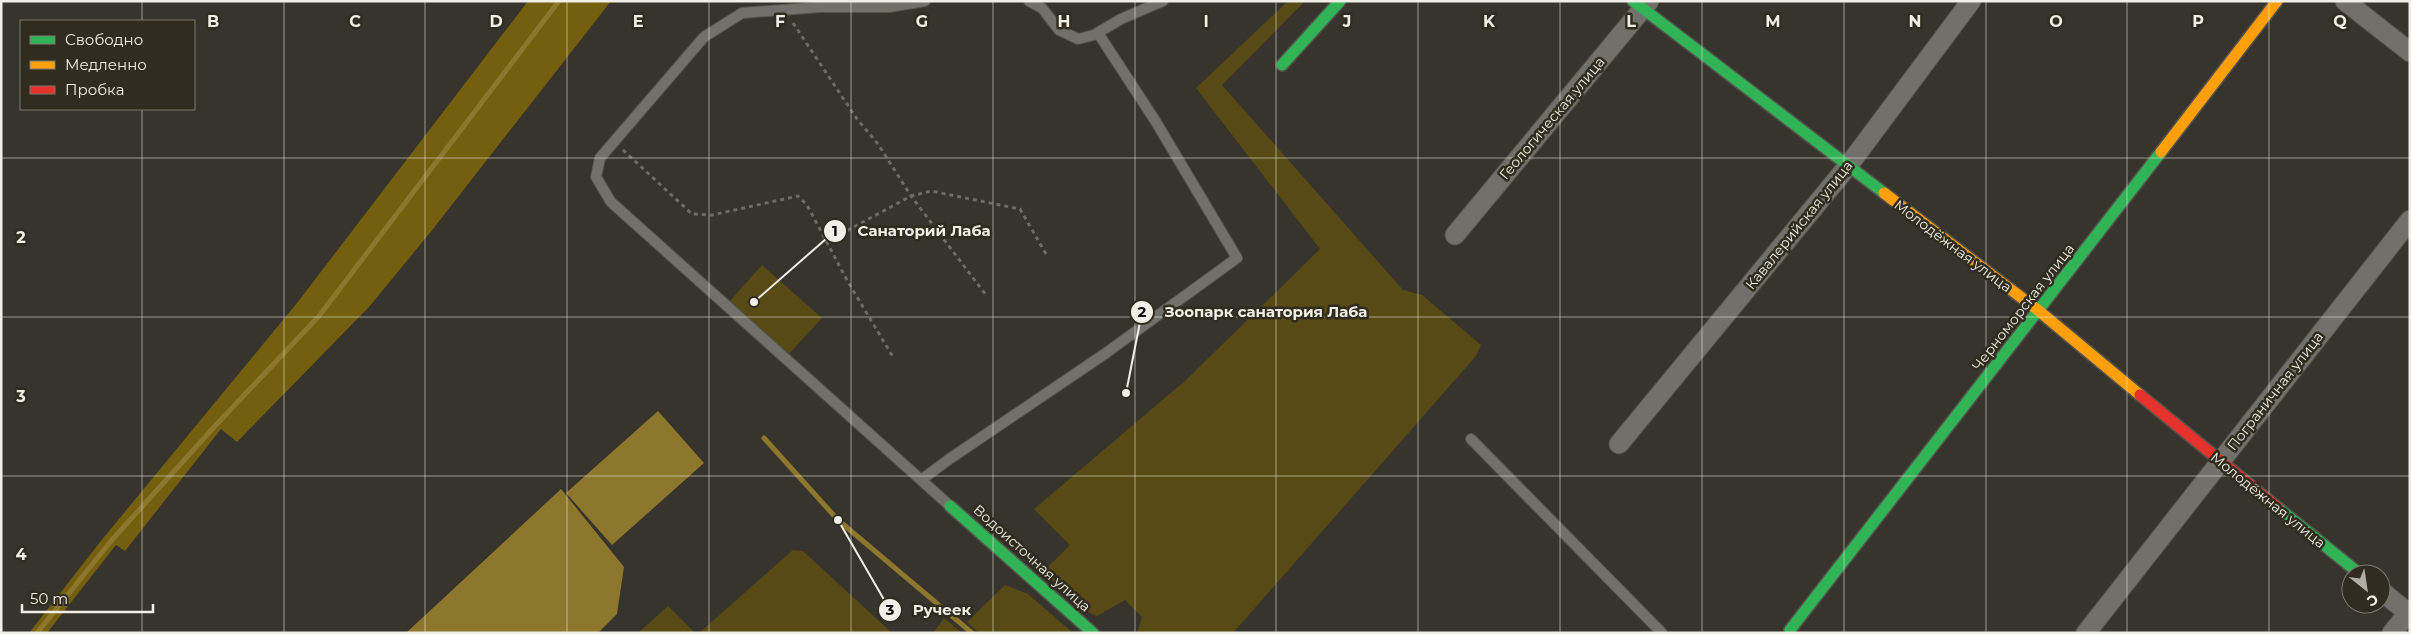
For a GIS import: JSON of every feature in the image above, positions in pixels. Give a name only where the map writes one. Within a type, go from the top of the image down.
[{"type":"street","points":[[1282,65],[1340,1]]},
{"type":"street","name":"Кавалерийская улица","points":[[1619,444],[1848,166],[1971,1]]},
{"type":"street","name":"Черноморская улица","points":[[1790,630],[2039,311],[2277,1]]},
{"type":"street","points":[[2345,1],[2410,52]]},
{"type":"street","name":"Молодёжная улица","points":[[1642,4],[1848,166],[2039,311],[2348,564]]},
{"type":"street","name":"Геологическая улица","points":[[1454,235],[1642,4]]},
{"type":"street","name":"Пограничная улица","points":[[2086,633],[2410,220]]},
{"type":"street","name":"Водоисточная улица","points":[[950,506],[1093,633]]},
{"type":"street","points":[[2391,598],[2409,612],[2392,633]]},
{"type":"lane","points":[[925,1],[888,7],[821,7],[742,13],[704,37],[600,158],[596,177],[611,202],[950,506]]},
{"type":"lane","points":[[1029,1],[1042,8],[1059,30],[1078,39],[1098,33],[1122,19],[1163,1]]},
{"type":"lane","points":[[921,480],[1106,353],[1237,258],[1156,122],[1098,33]]},
{"type":"lane","points":[[1470,439],[1662,633]]},
{"type":"path","points":[[785,10],[857,119],[878,144],[911,196],[986,295]]},
{"type":"path","points":[[614,142],[692,214],[712,216],[798,196],[807,205],[826,242],[893,357]]},
{"type":"path","points":[[826,242],[911,196],[931,191],[1020,209],[1046,254]]},
{"type":"shaded area","points":[[528,1],[611,1],[433,229],[369,307],[237,442],[221,429],[125,551],[116,545],[47,633],[29,633],[100,542],[297,303]]},
{"type":"shaded area","points":[[1288,1],[1305,1],[1222,85],[1403,290],[1422,295],[1481,345],[1476,356],[1233,633],[1137,633],[1142,617],[1125,600],[1097,616],[1074,603],[1055,584],[1046,569],[1070,545],[1034,509],[1186,380],[1320,249],[1196,88]]},
{"type":"shaded area","points":[[762,265],[822,318],[788,355],[729,302]]},
{"type":"shaded area","points":[[658,411],[704,463],[612,545],[566,493]]},
{"type":"shaded area","points":[[561,489],[624,567],[617,614],[598,633],[406,633]]},
{"type":"shaded area","points":[[793,550],[803,551],[892,633],[699,633]]},
{"type":"shaded area","points":[[1005,585],[1028,594],[1073,633],[979,633],[967,622]]},
{"type":"shaded area","points":[[668,606],[695,633],[638,633]]},
{"type":"shaded area","points":[[944,618],[962,633],[933,633]]},
{"type":"waterway","points":[[37,633],[111,541],[215,426],[319,316],[559,1]]},
{"type":"waterway","points":[[764,438],[838,520],[972,633]]},
{"type":"traffic: fast","points":[[1282,65],[1340,1]]},
{"type":"traffic: fast","points":[[1633,1],[1884,193]]},
{"type":"traffic: fast","points":[[1790,630],[2161,152]]},
{"type":"traffic: fast","points":[[950,506],[1093,633]]},
{"type":"traffic: fast","points":[[2278,508],[2348,564]]},
{"type":"traffic: slow","points":[[2161,152],[2277,1]]},
{"type":"traffic: slow","points":[[1884,193],[2039,311],[2140,395]]},
{"type":"traffic: jam","points":[[2140,395],[2278,508]]},
{"type":"place","name":"Санаторий Лаба","points":[[754,302]]},
{"type":"place","name":"Зоопарк санатория Лаба","points":[[1126,393]]},
{"type":"place","name":"Ручеек","points":[[838,520]]}]
